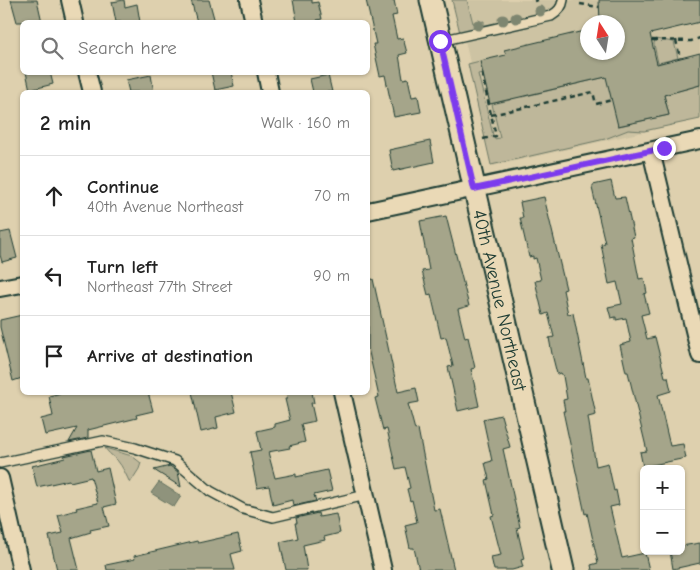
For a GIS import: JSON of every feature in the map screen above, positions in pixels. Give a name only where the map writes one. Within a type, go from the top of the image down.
[{"type":"street","points":[[70,0],[75,20]]},
{"type":"street","points":[[249,0],[254,20]]},
{"type":"street","name":"40th Avenue Northeast","points":[[431,0],[564,570]]},
{"type":"street","points":[[88,75],[92,90]]},
{"type":"street","points":[[267,75],[270,90]]},
{"type":"street","points":[[370,211],[700,140]]},
{"type":"street","points":[[651,151],[700,356]]},
{"type":"street","points":[[0,288],[20,284]]},
{"type":"street","points":[[343,395],[383,570]]},
{"type":"street","points":[[0,478],[21,570]]},
{"type":"lane","points":[[440,41],[552,16],[558,12],[563,0]]},
{"type":"lane","points":[[0,463],[103,441],[135,448],[176,461],[210,491],[244,509],[273,517],[366,495]]},
{"type":"path","points":[[580,4],[599,7]]},
{"type":"path","points":[[652,40],[691,41],[700,38]]},
{"type":"path","points":[[676,40],[680,58]]},
{"type":"path","points":[[482,139],[496,136],[483,75]]},
{"type":"path","points":[[491,115],[593,92],[596,104],[612,100]]},
{"type":"shaded area","points":[[452,0],[467,0],[473,23],[484,21],[484,26],[460,33]]},
{"type":"shaded area","points":[[456,0],[700,0],[700,119],[493,166]]},
{"type":"shaded area","points":[[655,39],[674,42],[678,58],[658,63],[654,44]]},
{"type":"shaded area","points":[[480,61],[483,73],[478,74],[494,139],[500,138],[492,104],[510,100],[508,90],[522,97],[618,74],[610,92],[619,126],[669,115],[664,95],[700,85],[700,119],[644,131],[628,130],[605,139],[491,165],[468,64]]},
{"type":"shaded area","points":[[105,448],[132,456],[141,463],[130,483],[117,460]]},
{"type":"shaded area","points":[[159,482],[181,496],[174,507],[151,493]]},
{"type":"building","points":[[11,0],[37,0],[42,20],[20,20],[20,22],[17,22]]},
{"type":"building","points":[[124,0],[125,7],[137,4],[140,20],[116,20],[112,2]]},
{"type":"building","points":[[191,0],[209,0],[214,20],[196,20]]},
{"type":"building","points":[[293,0],[312,0],[312,3],[318,2],[322,19],[297,20]]},
{"type":"building","points":[[366,0],[394,0],[397,15],[392,16],[397,39],[403,38],[407,53],[399,55],[403,79],[408,78],[412,97],[418,96],[421,112],[394,117],[385,75],[380,76],[373,44],[376,44]]},
{"type":"building","points":[[599,0],[700,0],[700,22],[650,34],[657,64],[700,53],[700,85],[664,95],[669,115],[618,126],[606,77],[490,104],[480,61],[506,55],[504,50],[580,32],[580,60],[625,60],[625,15],[600,15]]},
{"type":"building","points":[[27,75],[51,75],[53,84],[30,90]]},
{"type":"building","points":[[151,75],[154,90],[128,90],[126,80]]},
{"type":"building","points":[[212,75],[232,75],[234,86],[215,90]]},
{"type":"building","points":[[328,75],[332,90],[313,90],[310,79]]},
{"type":"building","points":[[430,141],[434,162],[393,171],[389,150]]},
{"type":"building","points":[[611,181],[615,198],[625,197],[634,237],[631,238],[639,279],[644,278],[647,293],[644,294],[649,313],[641,315],[647,339],[655,337],[665,377],[668,377],[671,391],[658,395],[670,446],[683,444],[686,458],[653,465],[643,465],[640,452],[647,451],[620,345],[631,342],[626,318],[616,320],[616,317],[611,318],[608,307],[622,304],[617,282],[609,284],[601,244],[605,243],[592,188],[593,185]]},
{"type":"building","points":[[544,197],[566,289],[563,290],[568,314],[573,313],[586,378],[588,378],[596,415],[588,417],[596,466],[608,463],[614,491],[616,490],[619,505],[610,507],[622,558],[640,554],[645,555],[649,570],[592,570],[591,565],[598,563],[587,513],[585,514],[563,411],[565,411],[563,400],[567,399],[563,376],[561,373],[557,374],[552,354],[549,338],[554,337],[548,313],[543,315],[535,281],[541,280],[536,258],[533,259],[533,256],[529,257],[520,218],[523,218],[520,202]]},
{"type":"building","points":[[446,216],[469,306],[458,309],[465,338],[468,337],[475,368],[471,369],[479,406],[458,411],[448,367],[453,366],[446,337],[441,338],[431,294],[428,295],[422,271],[429,270],[420,221]]},
{"type":"building","points":[[10,231],[17,258],[2,262],[0,255],[0,233]]},
{"type":"building","points":[[373,279],[398,392],[416,388],[419,402],[408,404],[415,430],[418,429],[434,510],[440,509],[454,570],[419,570],[414,548],[410,548],[405,525],[417,522],[412,500],[410,501],[407,489],[410,488],[405,467],[396,469],[387,429],[383,430],[375,398],[379,397],[370,357],[370,280]]},
{"type":"building","points":[[20,315],[20,379],[13,381],[0,327],[0,320]]},
{"type":"building","points":[[149,395],[153,411],[136,415],[137,418],[88,430],[88,438],[69,442],[77,428],[45,435],[41,419],[53,416],[49,396]]},
{"type":"building","points":[[193,395],[232,395],[236,412],[216,417],[218,428],[201,432]]},
{"type":"building","points":[[286,395],[313,395],[314,403],[311,403],[315,421],[301,424],[305,442],[289,446],[290,448],[268,452],[275,478],[296,474],[296,477],[327,470],[332,491],[314,495],[316,501],[293,506],[292,500],[273,505],[269,486],[257,488],[250,452],[261,450],[257,431],[275,427],[275,424],[290,420],[285,399],[287,399]]},
{"type":"building","points":[[501,415],[510,447],[503,449],[520,527],[517,528],[524,559],[521,560],[523,567],[512,570],[494,570],[491,557],[501,555],[491,516],[494,515],[486,480],[489,479],[485,463],[492,461],[483,419]]},
{"type":"building","points":[[91,450],[96,471],[108,468],[116,504],[104,507],[109,526],[90,530],[91,532],[71,538],[79,570],[57,570],[49,536],[63,533],[58,515],[77,510],[76,508],[98,503],[91,477],[37,487],[32,466]]},
{"type":"building","points":[[170,466],[178,472],[181,487],[154,470]]},
{"type":"building","points":[[318,513],[319,517],[336,514],[340,533],[324,537],[325,540],[303,545],[307,570],[286,570],[280,542],[298,538],[296,518]]},
{"type":"building","points":[[238,534],[242,551],[231,554],[235,570],[107,570],[106,565],[135,559],[134,556],[197,541],[198,543]]},
{"type":"building","points":[[700,543],[700,563],[673,569],[671,555],[685,555],[685,545]]},
{"type":"route","points":[[440,41],[474,189],[664,148]]}]
